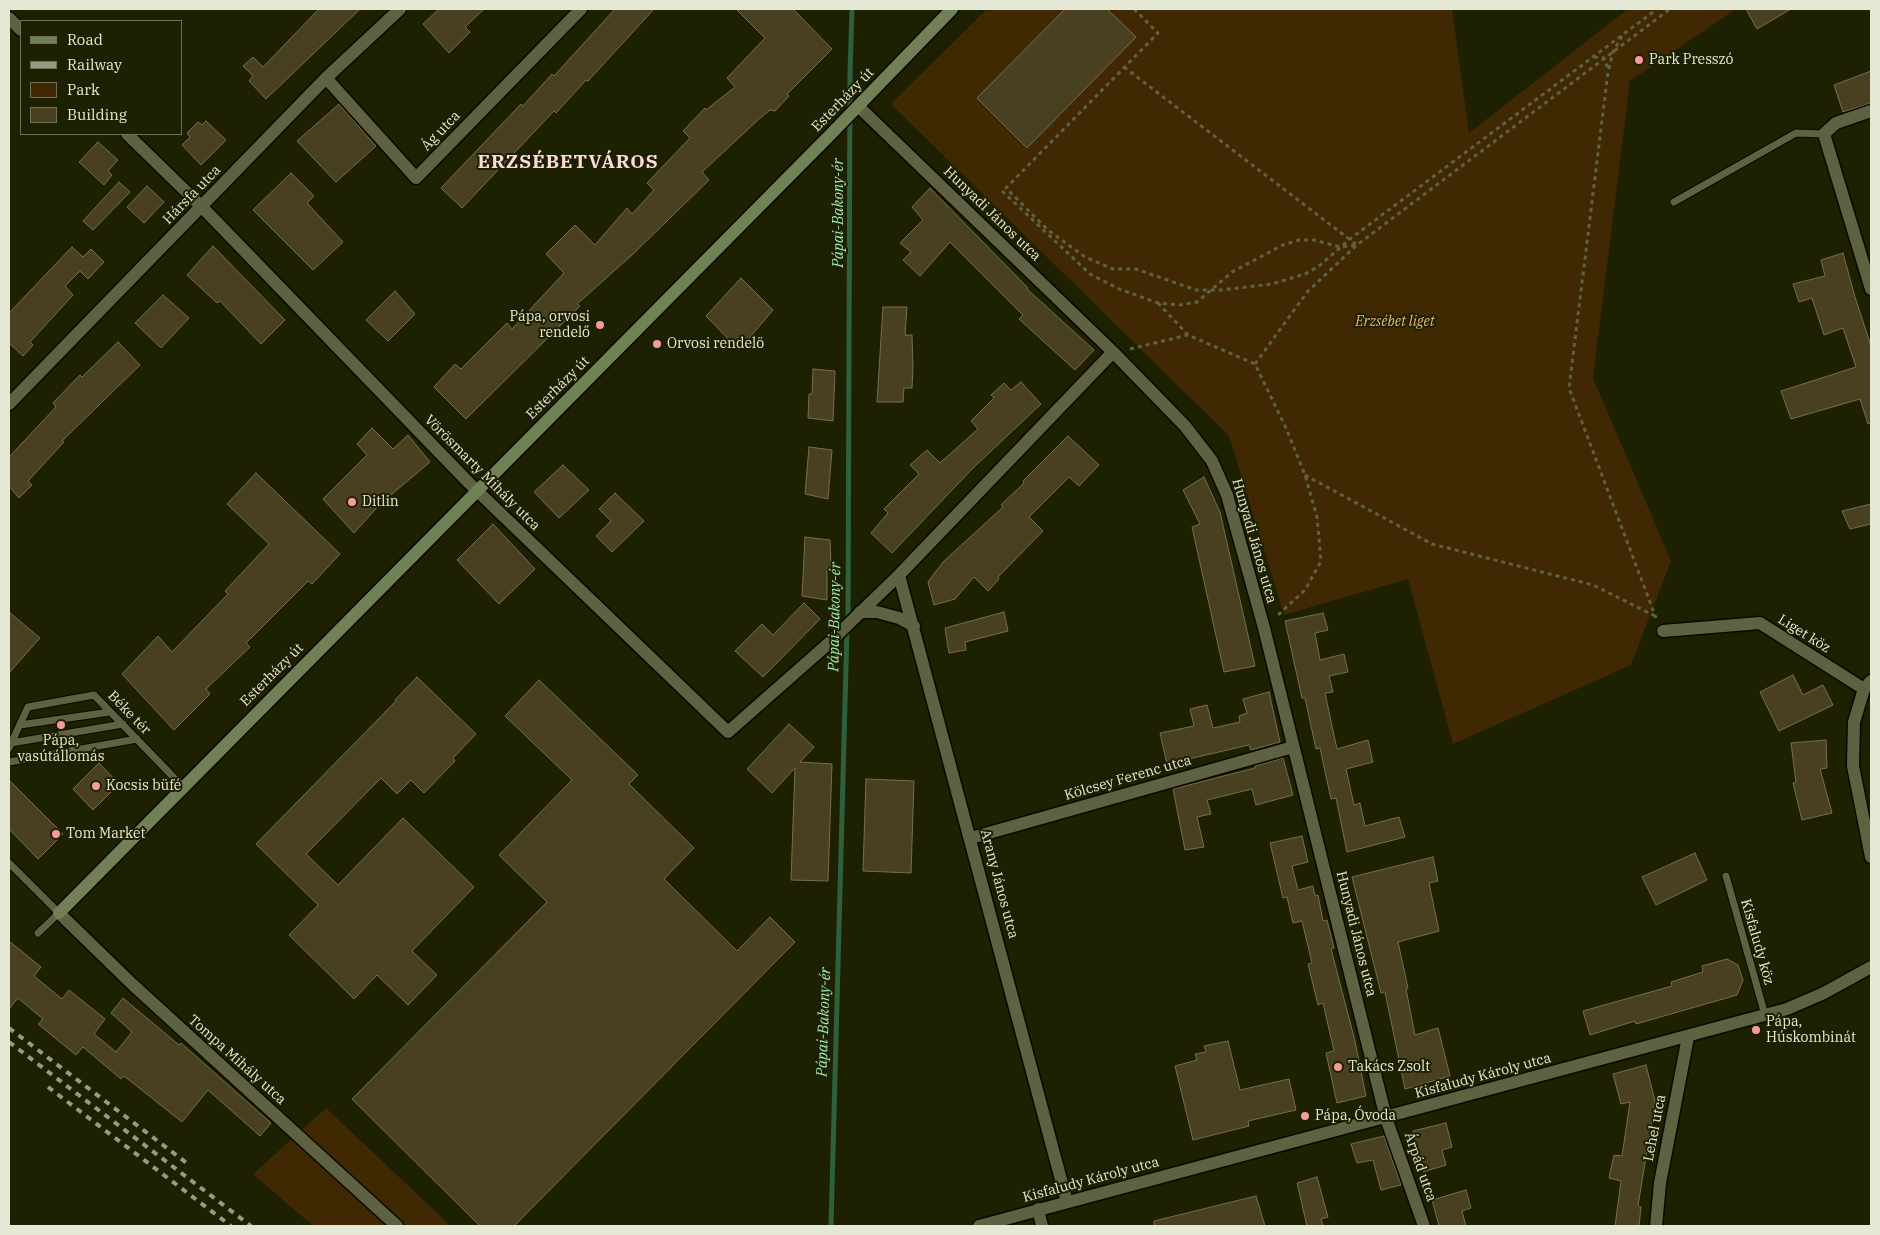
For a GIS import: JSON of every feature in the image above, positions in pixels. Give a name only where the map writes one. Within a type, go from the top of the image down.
[{"type":"street","name":"Hársfa utca","points":[[9,404],[326,78],[400,9]]},
{"type":"street","name":"Ág utca","points":[[326,78],[416,178],[581,9]]},
{"type":"street","name":"Esterházy út","points":[[58,912],[829,136],[952,9]]},
{"type":"street","points":[[9,18],[20,29]]},
{"type":"street","name":"Hunyadi János utca","points":[[857,107],[1113,352],[1185,426],[1212,461],[1227,495],[1264,628],[1386,1118]]},
{"type":"street","points":[[1871,111],[1836,123],[1824,134],[1871,289]]},
{"type":"street","name":"Vörösmarty Mihály utca","points":[[128,135],[202,207],[477,490],[728,732],[860,612]]},
{"type":"street","points":[[860,612],[899,575],[1113,352]]},
{"type":"street","name":"Arany János utca","points":[[899,575],[1067,1202]]},
{"type":"street","points":[[860,612],[877,612],[899,618],[914,626]]},
{"type":"street","name":"Liget köz","points":[[1663,625],[1760,623],[1868,685]]},
{"type":"street","points":[[1868,685],[1854,722],[1853,766],[1871,857]]},
{"type":"street","name":"Kölcsey Ferenc utca","points":[[971,838],[1293,747]]},
{"type":"street","name":"Tompa Mihály utca","points":[[58,912],[140,991],[397,1226]]},
{"type":"street","name":"Kisfaludy Károly utca","points":[[979,1226],[1765,1015],[1805,1002],[1860,975],[1871,967]]},
{"type":"street","name":"Lehel utca","points":[[1656,1226],[1660,1183],[1688,1037]]},
{"type":"street","name":"Árpád utca","points":[[1386,1118],[1424,1226]]},
{"type":"street","points":[[1038,1210],[1042,1226]]},
{"type":"lane","points":[[1674,202],[1796,133],[1824,134]]},
{"type":"lane","name":"Béke tér","points":[[10,746],[28,708],[94,695],[183,786]]},
{"type":"lane","points":[[20,725],[110,712]]},
{"type":"lane","points":[[10,746],[123,724]]},
{"type":"lane","points":[[9,762],[137,739]]},
{"type":"lane","points":[[9,863],[58,912],[38,933]]},
{"type":"lane","name":"Kisfaludy köz","points":[[1726,876],[1765,1015]]},
{"type":"path","points":[[1134,9],[1158,33],[1006,188],[1048,230],[1085,257],[1114,269],[1136,269],[1196,290],[1246,289],[1272,284],[1305,274],[1319,266],[1350,239],[1657,9]]},
{"type":"path","points":[[1255,364],[1308,291],[1357,245],[1670,9]]},
{"type":"path","points":[[1624,34],[1613,52],[1608,72],[1569,388],[1655,616],[1663,625]]},
{"type":"path","points":[[1592,58],[1604,58]]},
{"type":"path","points":[[1604,58],[1608,72]]},
{"type":"path","points":[[1124,67],[1357,245]]},
{"type":"path","points":[[1002,191],[1090,274],[1119,289],[1158,303],[1180,305],[1197,302],[1232,272],[1283,244],[1299,240],[1314,240],[1340,247],[1357,245]]},
{"type":"path","points":[[1158,303],[1188,335],[1255,364],[1286,428],[1305,475],[1318,516],[1321,561],[1305,590],[1264,628]]},
{"type":"path","points":[[1113,352],[1188,335]]},
{"type":"path","points":[[1305,475],[1432,544],[1593,585],[1655,616],[1663,625]]},
{"type":"green space","name":"Erzsébet liget","points":[[987,9],[1452,9],[1469,133],[1628,9],[1736,9],[1630,81],[1593,378],[1671,561],[1631,665],[1453,744],[1408,579],[1284,615],[1229,436],[891,104]]},
{"type":"green space","points":[[326,1108],[451,1226],[313,1226],[253,1174]]},
{"type":"building","points":[[319,9],[360,9],[266,99],[249,81],[253,76],[243,66],[253,57],[263,67]]},
{"type":"building","points":[[439,9],[484,9],[465,27],[470,32],[449,53],[423,24]]},
{"type":"building","points":[[615,9],[654,9],[588,81],[586,80],[556,113],[554,111],[462,208],[441,188],[521,104],[523,106],[552,74],[554,76]]},
{"type":"building","points":[[736,9],[793,9],[832,49],[787,94],[789,96],[775,111],[770,110],[759,119],[702,172],[709,180],[632,255],[577,304],[580,306],[466,419],[434,387],[455,364],[461,369],[507,323],[512,329],[564,273],[546,254],[575,225],[595,245],[627,208],[632,214],[654,190],[647,183],[690,138],[683,131],[705,108],[706,110],[735,87],[727,78],[765,38]]},
{"type":"building","points":[[1065,9],[1107,9],[1136,37],[1027,148],[977,98]]},
{"type":"building","points":[[1746,9],[1791,9],[1757,29]]},
{"type":"building","points":[[1871,71],[1871,103],[1843,112],[1834,85]]},
{"type":"building","points":[[339,104],[376,146],[336,182],[297,141]]},
{"type":"building","points":[[206,121],[226,140],[201,165],[182,145],[190,137],[187,133],[198,122],[202,125]]},
{"type":"building","points":[[98,142],[118,160],[108,171],[112,175],[104,185],[79,162]]},
{"type":"building","points":[[291,173],[314,196],[307,203],[343,242],[313,270],[253,210]]},
{"type":"building","points":[[119,182],[130,192],[93,230],[83,221]]},
{"type":"building","points":[[147,186],[164,202],[144,223],[127,207]]},
{"type":"building","points":[[930,188],[1027,289],[1094,350],[1075,370],[1019,319],[1023,315],[950,242],[920,276],[903,260],[911,252],[900,243],[923,220],[912,207]]},
{"type":"building","points":[[213,246],[285,320],[261,344],[220,301],[217,303],[187,275]]},
{"type":"building","points":[[72,247],[83,257],[91,249],[104,262],[88,279],[80,271],[65,286],[73,295],[30,342],[33,345],[23,356],[9,343],[9,313]]},
{"type":"building","points":[[1843,253],[1871,346],[1871,423],[1868,424],[1860,399],[1791,419],[1781,391],[1856,367],[1843,328],[1824,335],[1812,298],[1799,302],[1793,284],[1825,276],[1821,260]]},
{"type":"building","points":[[741,278],[773,310],[739,350],[706,316]]},
{"type":"building","points":[[395,291],[415,314],[388,341],[366,320]]},
{"type":"building","points":[[163,295],[189,318],[161,348],[135,323]]},
{"type":"building","points":[[883,307],[907,307],[905,335],[912,335],[913,368],[912,388],[904,388],[903,402],[877,402]]},
{"type":"building","points":[[118,342],[140,365],[62,441],[64,442],[28,481],[32,485],[19,498],[9,486],[9,457],[56,407],[53,403],[80,375],[82,377]]},
{"type":"building","points":[[813,369],[835,371],[833,421],[808,418],[809,394],[812,394]]},
{"type":"building","points":[[1021,382],[1041,404],[973,468],[892,553],[871,533],[888,513],[884,509],[919,474],[910,465],[927,450],[940,463],[978,429],[971,421],[994,398],[991,395],[1004,383],[1011,390]]},
{"type":"building","points":[[372,428],[393,449],[408,435],[430,462],[380,504],[354,533],[323,499],[367,455],[357,444]]},
{"type":"building","points":[[1068,436],[1099,465],[1079,486],[1069,477],[1029,517],[1043,531],[998,577],[999,579],[988,591],[974,577],[955,599],[934,605],[928,582],[943,562],[1003,507],[1001,505]]},
{"type":"building","points":[[809,447],[832,450],[828,499],[805,494]]},
{"type":"building","points":[[563,465],[589,490],[559,518],[534,492]]},
{"type":"building","points":[[256,473],[340,554],[312,584],[308,581],[246,643],[250,647],[206,689],[210,694],[174,730],[122,674],[158,636],[172,652],[228,594],[225,591],[269,544],[227,504]]},
{"type":"building","points":[[1204,477],[1220,512],[1255,666],[1224,672],[1192,527],[1200,524],[1183,490]]},
{"type":"building","points":[[615,493],[644,521],[612,552],[596,536],[611,521],[599,509]]},
{"type":"building","points":[[1871,504],[1871,524],[1850,529],[1842,511]]},
{"type":"building","points":[[493,524],[535,569],[499,604],[457,560]]},
{"type":"building","points":[[805,537],[830,540],[831,567],[827,567],[827,600],[802,596]]},
{"type":"building","points":[[804,603],[820,619],[763,677],[735,651],[762,624],[773,635]]},
{"type":"building","points":[[9,612],[40,638],[9,673]]},
{"type":"building","points":[[1004,612],[1008,631],[965,642],[966,650],[949,653],[945,628]]},
{"type":"building","points":[[1323,613],[1328,630],[1315,633],[1320,660],[1344,654],[1348,672],[1329,676],[1333,692],[1325,693],[1337,749],[1368,740],[1373,762],[1346,769],[1354,805],[1360,803],[1365,826],[1399,817],[1405,837],[1347,852],[1336,798],[1331,799],[1320,748],[1316,749],[1305,698],[1302,698],[1285,621]]},
{"type":"building","points":[[1793,675],[1803,695],[1823,685],[1833,705],[1779,731],[1760,692]]},
{"type":"building","points":[[417,677],[476,734],[453,758],[455,761],[424,793],[411,780],[397,794],[381,778],[306,854],[338,885],[403,818],[474,887],[412,951],[437,975],[408,1005],[377,975],[354,999],[289,935],[318,905],[256,844],[396,701]]},
{"type":"building","points":[[539,680],[638,775],[629,784],[694,848],[664,879],[737,951],[770,917],[795,942],[514,1226],[480,1226],[352,1099],[547,902],[499,855],[572,780],[505,716]]},
{"type":"building","points":[[1269,692],[1280,742],[1251,750],[1249,745],[1167,764],[1160,733],[1194,726],[1190,709],[1207,705],[1213,728],[1240,722],[1239,716],[1247,713],[1243,699]]},
{"type":"building","points":[[789,724],[814,747],[800,762],[832,764],[828,881],[791,880],[795,768],[772,793],[747,769]]},
{"type":"building","points":[[1826,740],[1827,768],[1820,769],[1832,813],[1802,820],[1793,783],[1796,782],[1791,743]]},
{"type":"building","points":[[1283,758],[1293,795],[1256,805],[1252,789],[1207,800],[1211,814],[1197,817],[1204,847],[1185,850],[1173,789],[1255,768],[1255,766]]},
{"type":"building","name":"Kocsis büfé","points":[[99,763],[119,784],[93,810],[73,789]]},
{"type":"building","points":[[866,779],[914,781],[911,873],[863,871]]},
{"type":"building","points":[[9,780],[63,834],[38,859],[9,829]]},
{"type":"building","points":[[1302,836],[1308,862],[1292,866],[1298,890],[1313,886],[1315,896],[1318,895],[1323,921],[1327,920],[1334,948],[1331,949],[1355,1041],[1366,1096],[1337,1103],[1326,1053],[1334,1051],[1323,1003],[1318,1005],[1308,964],[1312,963],[1302,921],[1293,923],[1287,897],[1283,898],[1270,843]]},
{"type":"building","points":[[1695,853],[1707,880],[1656,905],[1642,877]]},
{"type":"building","points":[[1433,857],[1438,881],[1429,883],[1439,931],[1398,942],[1408,988],[1406,989],[1415,1035],[1438,1028],[1450,1076],[1405,1089],[1385,992],[1381,993],[1352,877]]},
{"type":"building","points":[[9,941],[41,967],[34,976],[62,999],[69,990],[105,1019],[94,1034],[116,1052],[132,1032],[111,1013],[123,998],[179,1045],[181,1043],[271,1123],[260,1136],[208,1090],[182,1122],[124,1076],[121,1079],[83,1047],[76,1055],[38,1024],[43,1019],[18,998],[9,1009]]},
{"type":"building","points":[[1727,959],[1738,965],[1743,980],[1737,995],[1636,1024],[1635,1021],[1590,1035],[1583,1011],[1672,986],[1671,982],[1703,972],[1702,966]]},
{"type":"building","points":[[1228,1041],[1240,1090],[1289,1079],[1296,1110],[1248,1121],[1249,1126],[1193,1140],[1175,1066],[1197,1060],[1195,1054],[1206,1052],[1204,1046]]},
{"type":"building","points":[[1646,1065],[1655,1101],[1638,1206],[1641,1207],[1639,1226],[1615,1226],[1621,1181],[1609,1178],[1614,1155],[1622,1156],[1630,1102],[1621,1104],[1613,1074]]},
{"type":"building","points":[[1446,1123],[1452,1147],[1442,1150],[1446,1165],[1423,1172],[1413,1131]]},
{"type":"building","points":[[1384,1136],[1401,1185],[1381,1190],[1373,1160],[1357,1163],[1351,1144]]},
{"type":"building","points":[[1317,1177],[1328,1217],[1321,1219],[1323,1226],[1307,1226],[1297,1183]]},
{"type":"building","points":[[1466,1190],[1471,1208],[1462,1211],[1466,1226],[1439,1226],[1432,1200]]},
{"type":"building","points":[[1256,1196],[1265,1226],[1154,1226],[1154,1221]]},
{"type":"waterway","name":"Pápai-Bakony-ér","points":[[848,621],[850,72],[852,9]]},
{"type":"waterway","name":"Pápai-Bakony-ér","points":[[831,1226],[847,629]]},
{"type":"railway","points":[[9,1028],[188,1164]]},
{"type":"railway","points":[[9,1042],[251,1226]]},
{"type":"railway","points":[[48,1087],[231,1226]]},
{"type":"place","name":"Park Presszó","points":[[1639,60]]},
{"type":"place","name":"Pápa, orvosi rendelő","points":[[600,325]]},
{"type":"place","name":"Orvosi rendelö","points":[[657,344]]},
{"type":"place","name":"Ditlin","points":[[352,502]]},
{"type":"place","name":"Pápa, vasútállomás","points":[[61,725]]},
{"type":"place","name":"Kocsis büfé","points":[[96,786]]},
{"type":"place","name":"Tom Market","points":[[56,834]]},
{"type":"place","name":"Pápa, Húskombinát","points":[[1756,1030]]},
{"type":"place","name":"Takács Zsolt","points":[[1338,1067]]},
{"type":"place","name":"Pápa, Óvoda","points":[[1305,1116]]},
{"type":"district","name":"ERZSÉBETVÁROS","points":[[568,163]]}]
